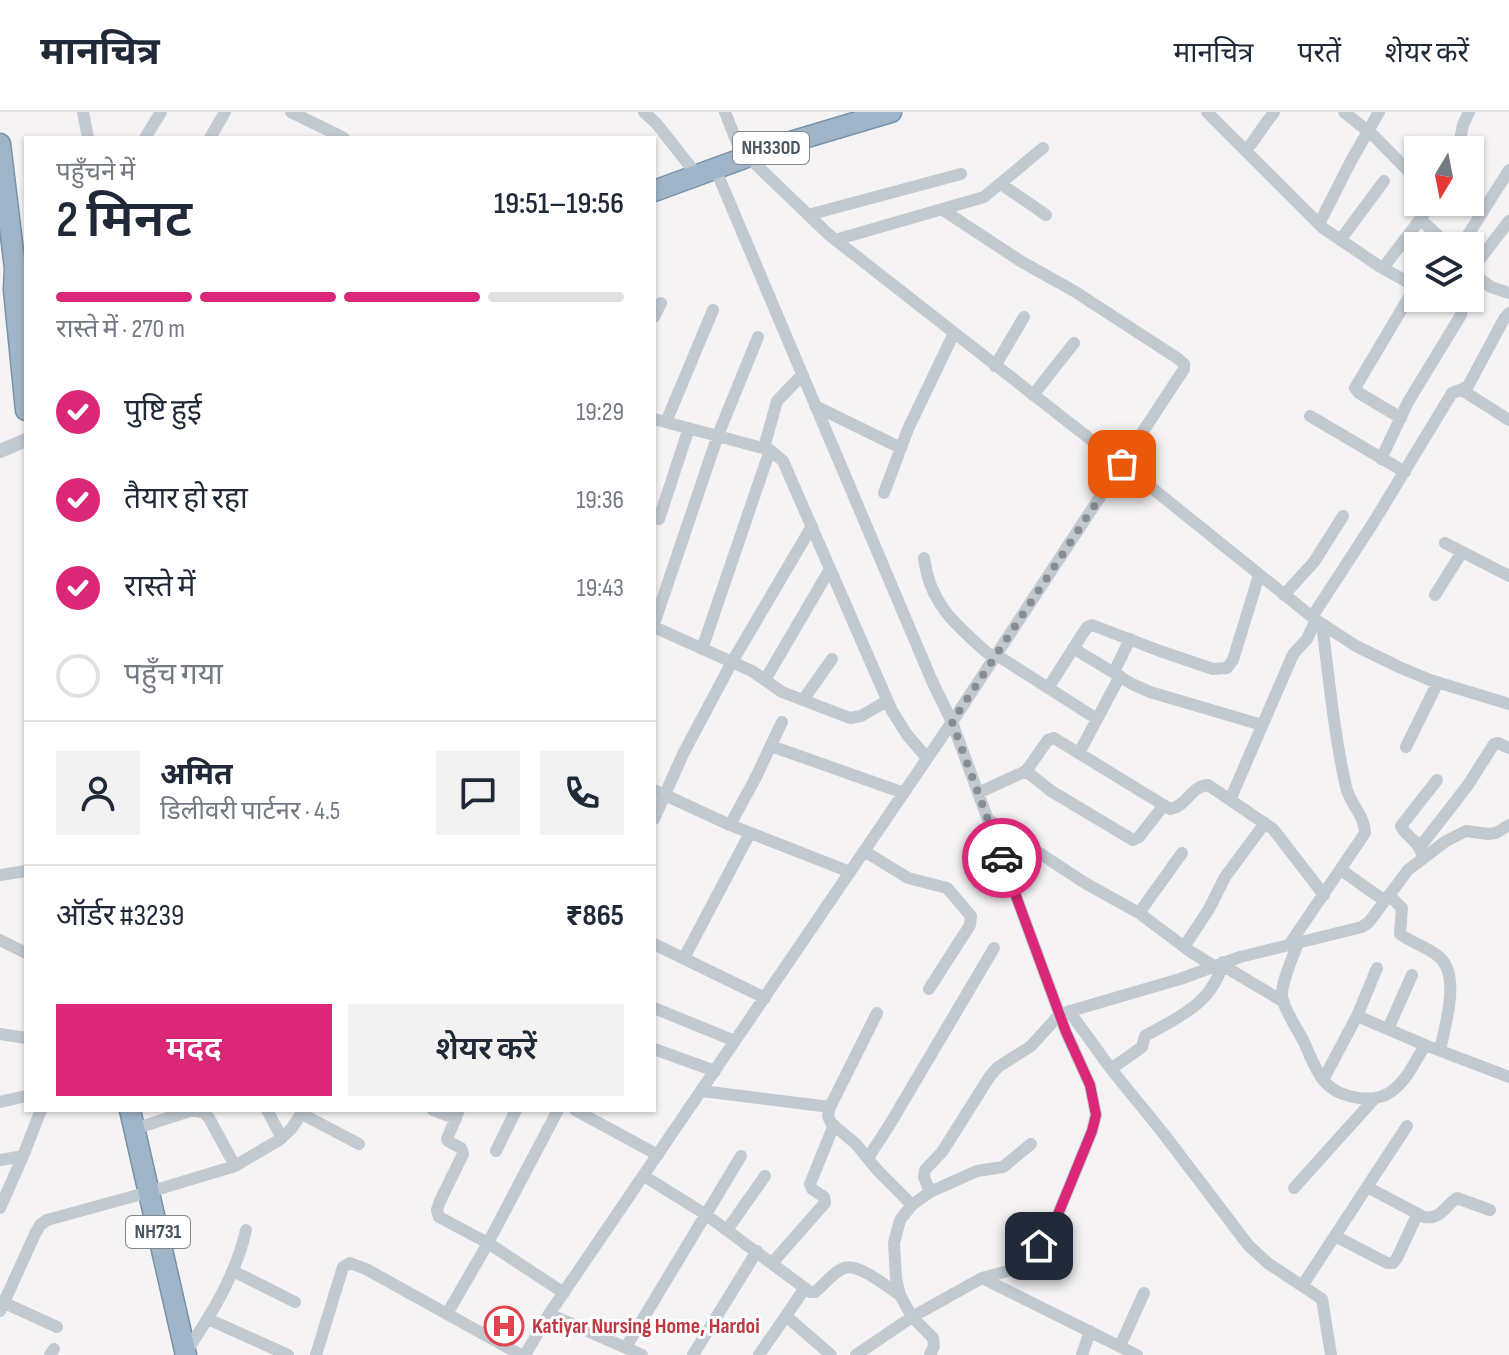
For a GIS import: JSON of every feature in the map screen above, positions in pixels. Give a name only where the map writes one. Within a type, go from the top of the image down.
[{"type":"highway","name":"NH330D","points":[[656,190],[745,157],[891,112]]},
{"type":"highway","points":[[0,144],[15,268],[14,290],[24,390]]},
{"type":"highway","points":[[15,268],[24,297]]},
{"type":"highway","name":"NH731","points":[[132,1119],[185,1354]]},
{"type":"street","points":[[83,112],[88,136]]},
{"type":"street","points":[[146,136],[161,112]]},
{"type":"street","points":[[213,136],[225,112]]},
{"type":"street","points":[[291,112],[340,136]]},
{"type":"street","points":[[644,112],[706,172],[802,375],[952,722],[1064,1013],[1095,1105],[1095,1122],[1054,1224],[1023,1267],[982,1278],[912,1317],[856,1355]]},
{"type":"street","points":[[725,112],[745,157],[835,240],[1317,620],[1356,646],[1399,667],[1509,704]]},
{"type":"street","points":[[1207,112],[1319,224],[1404,281]]},
{"type":"street","points":[[1246,151],[1274,112]]},
{"type":"street","points":[[1344,112],[1404,167]]},
{"type":"street","points":[[1319,224],[1379,112]]},
{"type":"street","points":[[1461,136],[1469,112]]},
{"type":"street","points":[[835,240],[984,197],[1043,148]]},
{"type":"street","points":[[1470,232],[1509,170]]},
{"type":"street","points":[[808,215],[961,174]]},
{"type":"street","points":[[1341,239],[1384,181]]},
{"type":"street","points":[[1001,184],[1046,215]]},
{"type":"street","points":[[316,1355],[343,1267],[356,1264],[523,1355],[952,722],[1182,372],[1182,362],[943,210]]},
{"type":"street","points":[[1383,268],[1422,216]]},
{"type":"street","points":[[1420,219],[1434,232]]},
{"type":"street","points":[[1484,254],[1509,221]]},
{"type":"street","points":[[1484,282],[1509,293]]},
{"type":"street","points":[[656,313],[661,303]]},
{"type":"street","points":[[1401,418],[1355,388],[1404,308]]},
{"type":"street","points":[[713,310],[660,420],[767,449],[783,461],[887,701],[908,736],[927,758]]},
{"type":"street","points":[[1381,459],[1408,402],[1458,312]]},
{"type":"street","points":[[1230,800],[1292,656],[1307,639],[1452,393],[1468,386],[1509,313]]},
{"type":"street","points":[[995,366],[1024,317]]},
{"type":"street","points":[[884,493],[908,429],[954,333]]},
{"type":"street","points":[[656,620],[718,435],[758,337]]},
{"type":"street","points":[[1033,395],[1074,343]]},
{"type":"street","points":[[702,649],[767,449],[777,401],[802,375]]},
{"type":"street","points":[[1462,390],[1507,415]]},
{"type":"street","points":[[815,406],[901,448]]},
{"type":"street","points":[[1310,416],[1405,472]]},
{"type":"street","points":[[659,519],[689,428]]},
{"type":"street","points":[[0,451],[24,441]]},
{"type":"street","points":[[1284,595],[1314,562],[1343,516]]},
{"type":"street","points":[[812,526],[660,793],[730,825],[850,872]]},
{"type":"street","points":[[1445,543],[1509,576]]},
{"type":"street","points":[[1435,595],[1462,552]]},
{"type":"street","points":[[924,558],[926,571],[947,616],[994,656],[1097,719]]},
{"type":"street","points":[[765,680],[830,569]]},
{"type":"street","points":[[1048,688],[1087,627],[1092,625],[1213,669],[1227,668],[1233,660],[1259,575]]},
{"type":"street","points":[[1317,620],[1349,797],[1365,828],[1363,838],[1294,944],[1284,983],[1284,1002],[1323,1080],[1341,1092],[1360,1098],[1375,1098],[1394,1090],[1425,1045]]},
{"type":"street","points":[[656,627],[732,662],[782,692],[854,718],[887,701]]},
{"type":"street","points":[[1079,753],[1097,719],[1130,639]]},
{"type":"street","points":[[1073,648],[1141,688],[1163,697],[1262,725]]},
{"type":"street","points":[[803,700],[832,659]]},
{"type":"street","points":[[1406,747],[1438,682]]},
{"type":"street","points":[[730,825],[782,722]]},
{"type":"street","points":[[978,793],[1026,771],[1051,737],[1056,738],[1170,809],[1175,809],[1198,787],[1208,785],[1273,829],[1324,895]]},
{"type":"street","points":[[930,1192],[924,1177],[925,1170],[942,1152],[990,1076],[998,1067],[1031,1046],[1064,1013],[1220,965],[1365,926],[1421,853],[1494,744],[1501,743],[1509,748]]},
{"type":"street","points":[[771,746],[904,793]]},
{"type":"street","points":[[1026,771],[1051,791],[1133,840],[1139,837],[1164,805]]},
{"type":"street","points":[[1421,853],[1401,826],[1437,780]]},
{"type":"street","points":[[988,819],[1085,883],[1139,913],[1184,947],[1284,1002]]},
{"type":"street","points":[[1184,947],[1225,877],[1265,823]]},
{"type":"street","points":[[1421,853],[1463,832],[1492,834],[1509,825]]},
{"type":"street","points":[[684,958],[750,833]]},
{"type":"street","points":[[864,851],[908,878],[947,888],[971,916],[970,925],[929,989]]},
{"type":"street","points":[[1139,913],[1182,853]]},
{"type":"street","points":[[1341,870],[1402,908],[1399,932],[1402,936],[1435,954],[1446,964],[1450,990],[1440,1050]]},
{"type":"street","points":[[0,875],[24,871]]},
{"type":"street","points":[[0,940],[24,952]]},
{"type":"street","points":[[656,945],[765,998]]},
{"type":"street","points":[[868,1158],[994,948]]},
{"type":"street","points":[[1111,1069],[1142,1047],[1145,1036],[1191,1010],[1203,999],[1216,983],[1220,965]]},
{"type":"street","points":[[1323,1080],[1357,1016],[1377,968]]},
{"type":"street","points":[[1388,1029],[1412,975]]},
{"type":"street","points":[[656,1009],[735,1041]]},
{"type":"street","points":[[877,1013],[830,1107],[829,1120],[856,1144],[912,1205]]},
{"type":"street","points":[[1064,1013],[1163,1133],[1249,1246],[1322,1301],[1331,1355]]},
{"type":"street","points":[[1357,1016],[1509,1077]]},
{"type":"street","points":[[0,1034],[24,1038]]},
{"type":"street","points":[[656,1050],[715,1071]]},
{"type":"street","points":[[702,1091],[830,1107]]},
{"type":"street","points":[[0,1102],[24,1096]]},
{"type":"street","points":[[1294,1188],[1375,1098]]},
{"type":"street","points":[[0,1208],[40,1112]]},
{"type":"street","points":[[132,1119],[179,1112]]},
{"type":"street","points":[[200,1112],[209,1118],[235,1166]]},
{"type":"street","points":[[268,1112],[282,1138]]},
{"type":"street","points":[[57,1327],[1,1305],[40,1225],[47,1220],[235,1166],[282,1138],[303,1112],[359,1144]]},
{"type":"street","points":[[496,1151],[515,1112]]},
{"type":"street","points":[[447,1314],[557,1112]]},
{"type":"street","points":[[579,1112],[658,1155]]},
{"type":"street","points":[[458,1115],[447,1139],[461,1148],[463,1154],[440,1201],[437,1214],[564,1293]]},
{"type":"street","points":[[772,1263],[825,1203],[824,1197],[810,1184],[834,1125]]},
{"type":"street","points":[[1302,1286],[1407,1126]]},
{"type":"street","points":[[930,1355],[933,1338],[912,1317],[900,1295],[896,1278],[894,1243],[900,1220],[912,1205],[930,1192],[973,1173],[1007,1165],[1031,1144]]},
{"type":"street","points":[[0,1160],[23,1156]]},
{"type":"street","points":[[626,1347],[741,1156]]},
{"type":"street","points":[[644,1176],[705,1214],[810,1292],[815,1292],[839,1271],[853,1267],[900,1295]]},
{"type":"street","points":[[727,1230],[765,1176]]},
{"type":"street","points":[[1367,1187],[1417,1215],[1430,1218],[1438,1216],[1460,1197],[1490,1210]]},
{"type":"street","points":[[1335,1236],[1387,1263],[1393,1263],[1417,1215]]},
{"type":"street","points":[[185,1354],[233,1271],[246,1230]]},
{"type":"street","points":[[693,1355],[757,1251]]},
{"type":"street","points":[[233,1271],[295,1302]]},
{"type":"street","points":[[982,1278],[1137,1355]]},
{"type":"street","points":[[759,1355],[805,1288]]},
{"type":"street","points":[[1120,1346],[1144,1293]]},
{"type":"street","points":[[549,1314],[642,1355]]},
{"type":"street","points":[[786,1316],[831,1355]]},
{"type":"street","points":[[208,1319],[288,1355]]},
{"type":"street","points":[[1082,1355],[1090,1331]]},
{"type":"way so far","points":[[1002,858],[952,722],[1122,464]]},
{"type":"place","name":"Katiyar Nursing Home, Hardoi","points":[[504,1326]]},
{"type":"route","points":[[1002,858],[1095,1105],[1092,1131],[1054,1224],[1039,1246]]}]
